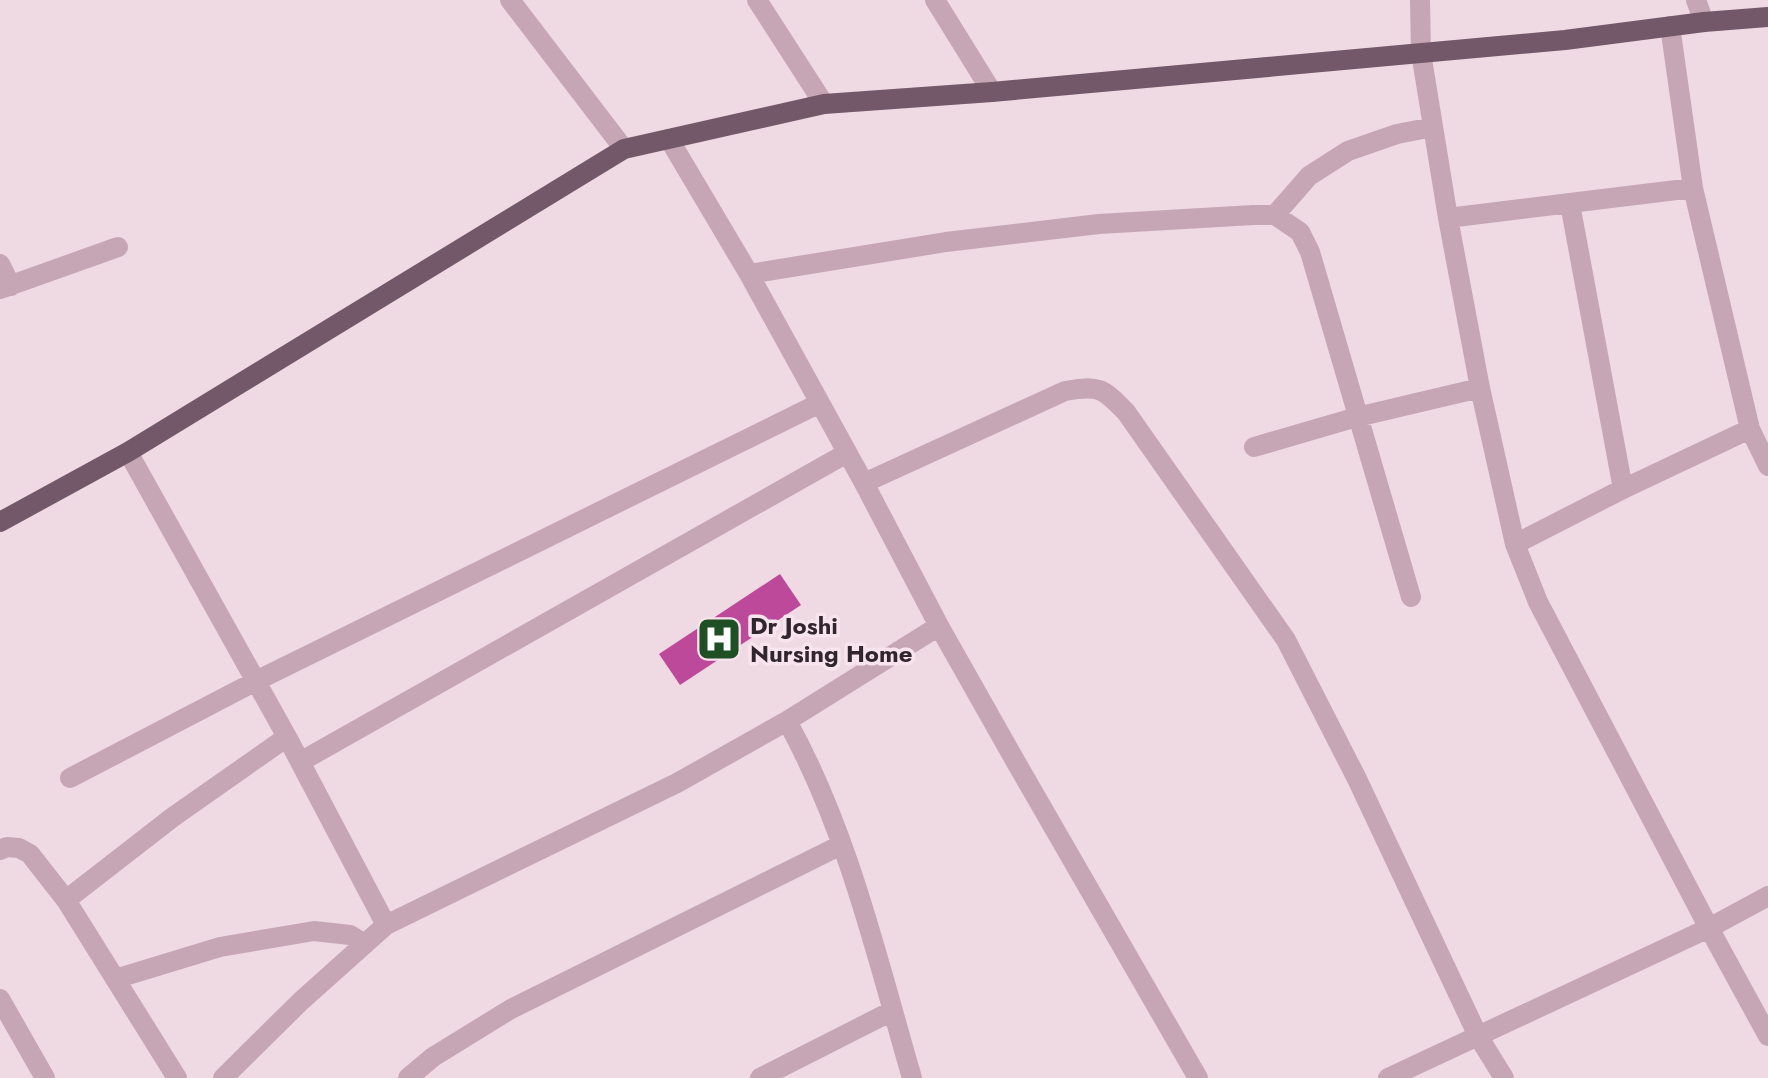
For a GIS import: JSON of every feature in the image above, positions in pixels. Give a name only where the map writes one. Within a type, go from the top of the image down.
[{"type":"main road","points":[[0,522],[128,452],[624,149],[824,104],[992,92],[1565,40],[1768,17]]},
{"type":"street","points":[[510,0],[624,149]]},
{"type":"street","points":[[757,0],[824,104]]},
{"type":"street","points":[[935,0],[992,92]]},
{"type":"street","points":[[1420,0],[1421,53],[1448,218],[1480,388],[1515,544],[1538,602],[1768,1036]]},
{"type":"street","points":[[1696,0],[1704,22]]},
{"type":"street","points":[[1670,26],[1693,188],[1750,429],[1768,466]]},
{"type":"street","points":[[1275,215],[1309,176],[1348,151],[1397,134],[1433,127]]},
{"type":"street","points":[[669,139],[749,274],[939,626],[1198,1078]]},
{"type":"street","points":[[1448,218],[1693,188]]},
{"type":"street","points":[[1570,204],[1623,489]]},
{"type":"street","points":[[749,274],[946,242],[1099,224],[1275,215],[1300,232],[1310,252],[1411,597]]},
{"type":"street","points":[[0,264],[5,287],[118,247]]},
{"type":"street","points":[[864,483],[1065,391],[1090,386],[1108,394],[1126,412],[1286,640],[1357,779],[1478,1036],[1504,1078]]},
{"type":"street","points":[[1254,447],[1357,417],[1480,388]]},
{"type":"street","points":[[70,778],[256,681],[820,403]]},
{"type":"street","points":[[1515,544],[1750,429]]},
{"type":"street","points":[[128,452],[287,737],[386,925]]},
{"type":"street","points":[[300,762],[847,453]]},
{"type":"street","points":[[223,1078],[301,1001],[386,925],[677,783],[787,721],[939,626]]},
{"type":"street","points":[[787,721],[809,761],[856,885],[912,1078]]},
{"type":"street","points":[[66,900],[173,817],[287,737]]},
{"type":"street","points":[[408,1078],[433,1057],[511,1009],[841,845]]},
{"type":"street","points":[[0,850],[19,848],[30,854],[66,900],[177,1078]]},
{"type":"street","points":[[1388,1078],[1709,928],[1768,896]]},
{"type":"street","points":[[115,979],[220,947],[314,931],[350,935],[365,944]]},
{"type":"street","points":[[0,999],[45,1078]]},
{"type":"street","points":[[760,1078],[892,1011]]},
{"type":"building","points":[[780,574],[801,605],[680,685],[659,654]]},
{"type":"place","name":"Dr Joshi Nursing Home","points":[[719,639]]}]
